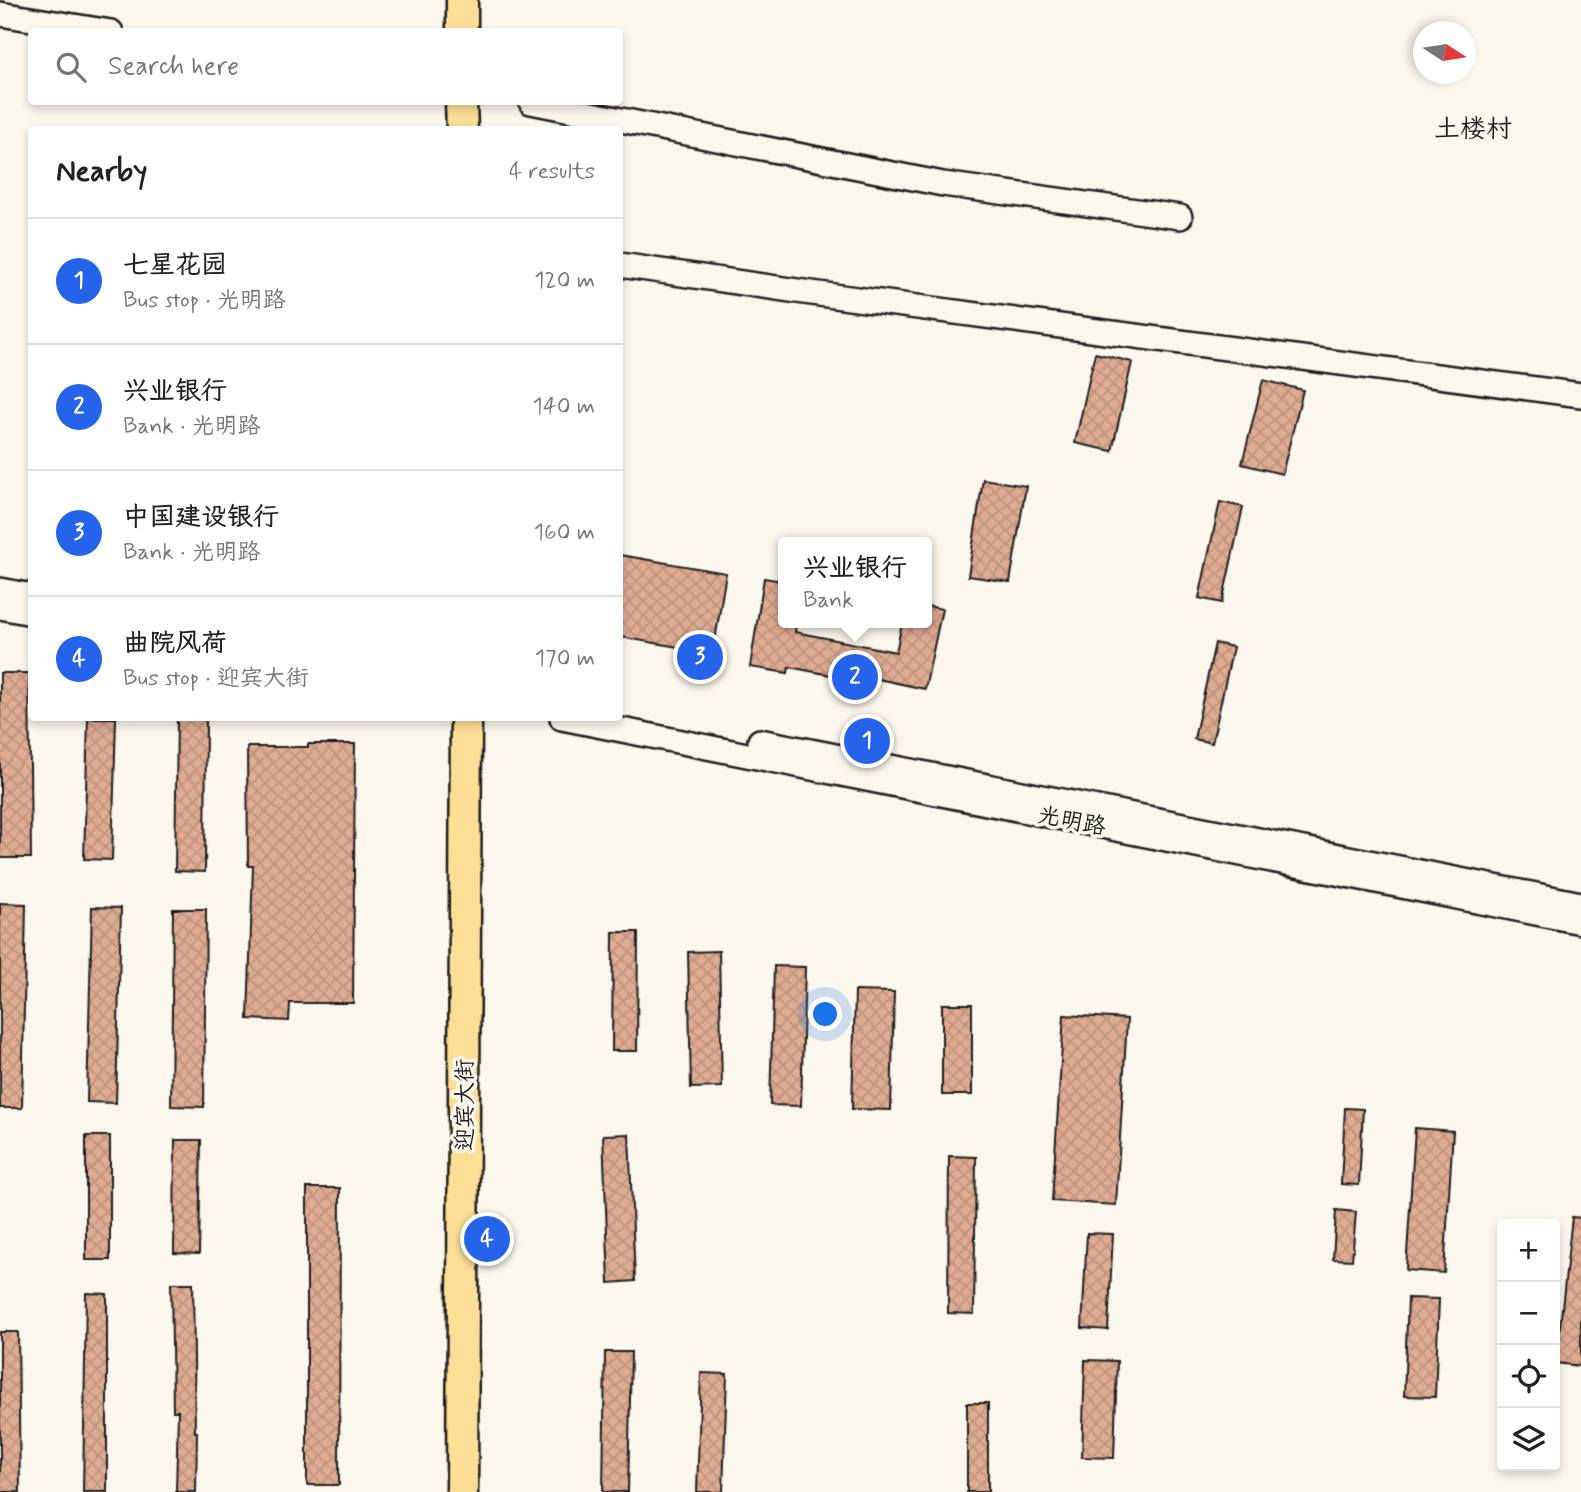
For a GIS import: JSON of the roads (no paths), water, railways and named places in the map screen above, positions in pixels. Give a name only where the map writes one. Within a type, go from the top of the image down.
[{"type":"main road","points":[[446,0],[446,28]]},
{"type":"main road","points":[[462,0],[462,28]]},
{"type":"main road","points":[[447,105],[447,126]]},
{"type":"main road","points":[[461,105],[462,126]]},
{"type":"main road","name":"迎宾大街","points":[[443,1492],[448,721]]},
{"type":"main road","name":"迎宾大街","points":[[461,1492],[466,721]]},
{"type":"street","points":[[0,14],[86,28]]},
{"type":"street","points":[[546,105],[943,184],[1180,217]]},
{"type":"street","points":[[623,265],[1581,395]]},
{"type":"street","points":[[0,590],[28,595]]},
{"type":"street","points":[[0,607],[28,612]]},
{"type":"street","name":"光明路","points":[[623,715],[1581,904]]},
{"type":"street","name":"光明路","points":[[577,721],[1581,922]]},
{"type":"place","name":"中国建设银行","points":[[700,657]]},
{"type":"place","name":"兴业银行","points":[[855,677]]},
{"type":"place","name":"七星花园","points":[[867,741]]},
{"type":"place","name":"曲院风荷","points":[[487,1239]]},
{"type":"district","name":"土楼村","points":[[1473,128]]}]
